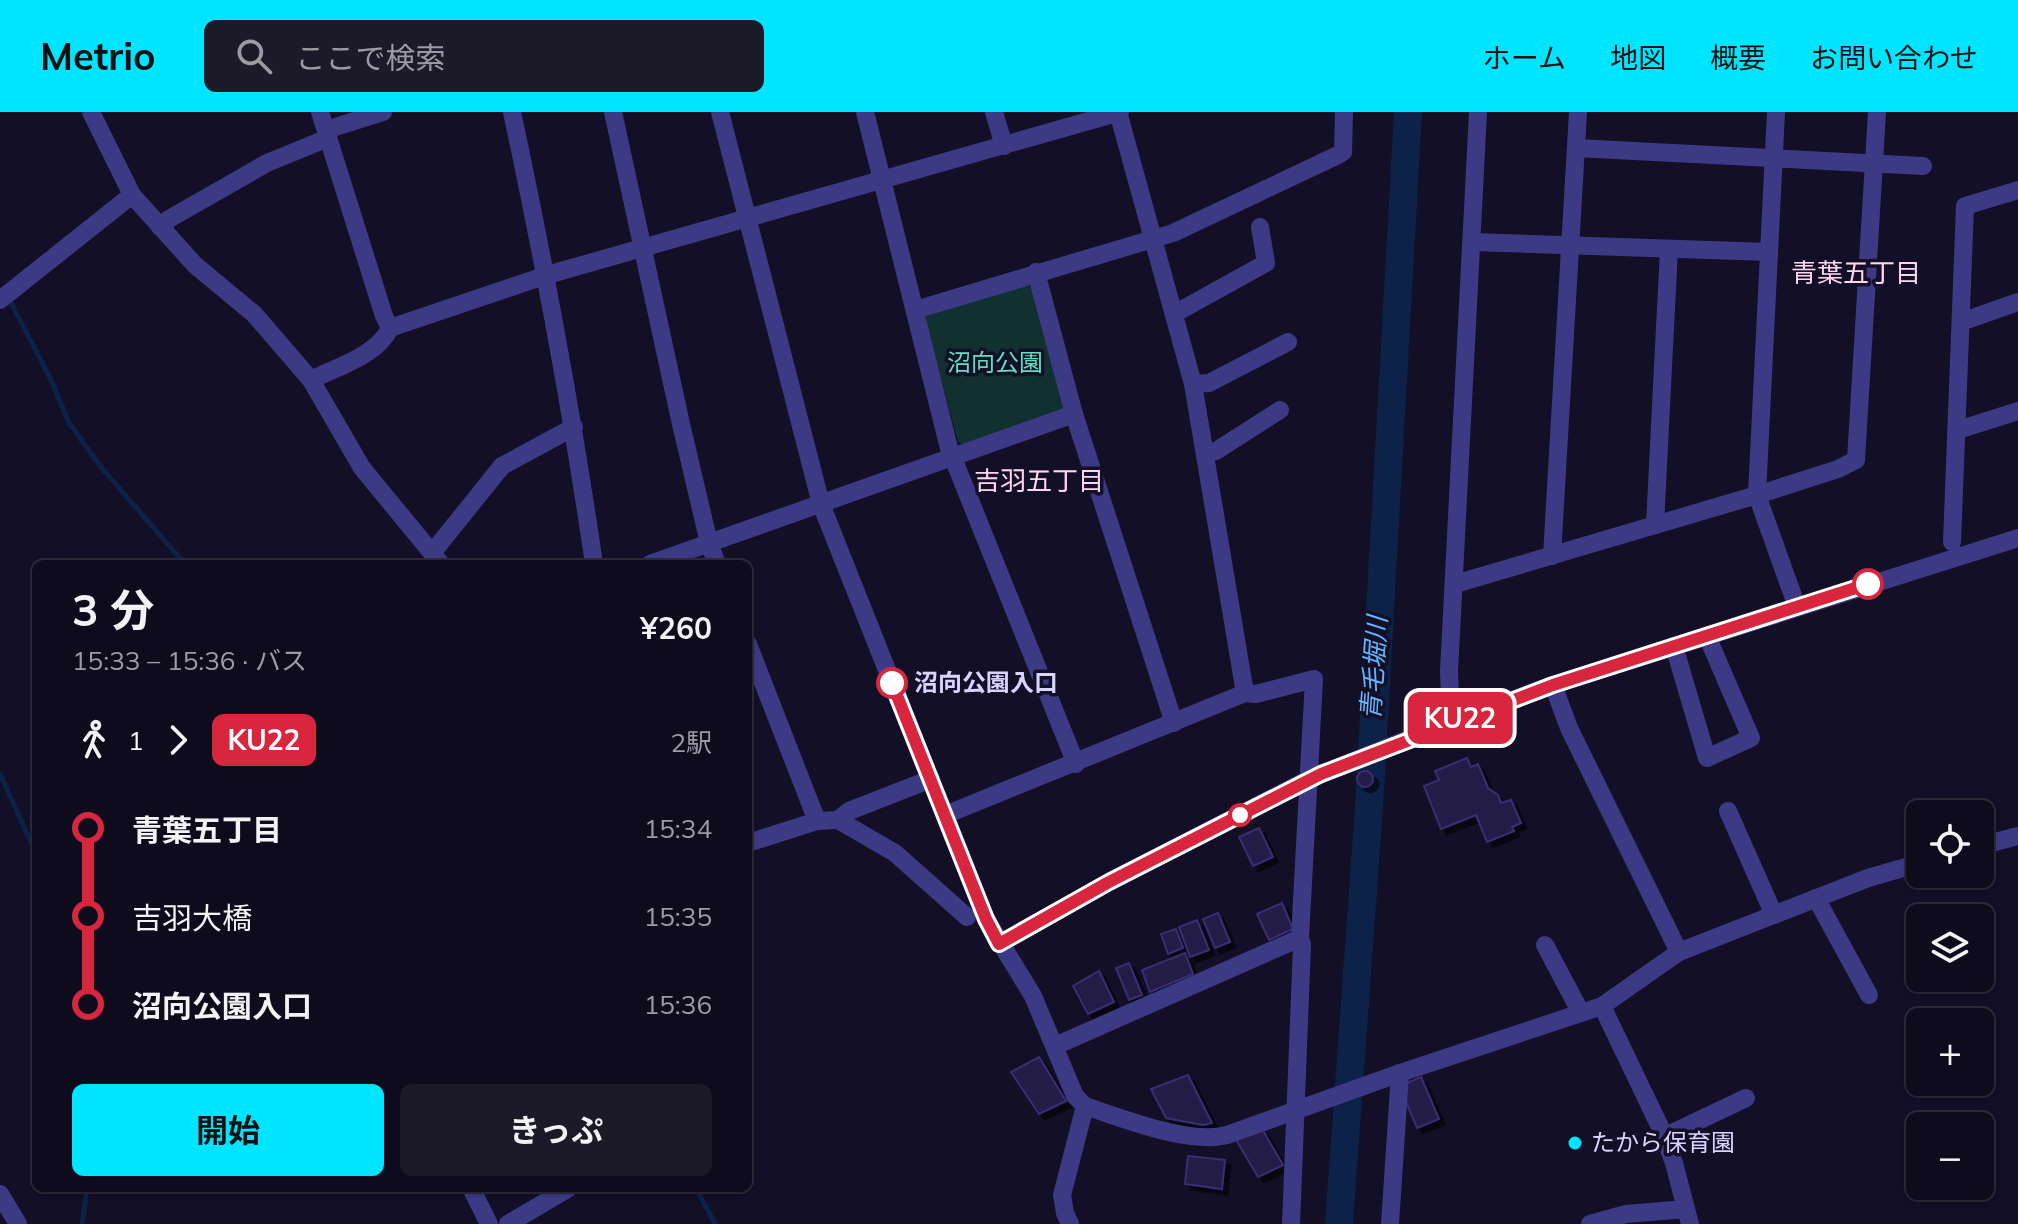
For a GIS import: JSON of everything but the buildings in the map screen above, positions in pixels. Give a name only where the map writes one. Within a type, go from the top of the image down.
[{"type":"street","points":[[91,112],[132,195],[195,265],[254,314],[311,380],[362,468],[436,559],[502,466],[574,427]]},
{"type":"street","points":[[160,227],[325,127],[383,112]]},
{"type":"street","points":[[512,112],[547,275],[593,560]]},
{"type":"street","points":[[613,112],[709,543],[715,560]]},
{"type":"street","points":[[720,112],[821,504],[986,919],[1033,996],[1075,1096],[1085,1106],[1180,1134],[1208,1138],[1227,1135],[1602,1006],[1679,952],[1868,878],[1906,867]]},
{"type":"street","points":[[865,112],[953,458],[1076,764]]},
{"type":"street","points":[[994,112],[1004,146]]},
{"type":"street","points":[[311,380],[375,347],[390,328],[547,275],[1118,112],[1193,384],[1245,693]]},
{"type":"street","points":[[915,310],[1173,233],[1343,152],[1344,112]]},
{"type":"street","points":[[1451,722],[1449,671],[1478,112]]},
{"type":"street","points":[[1552,556],[1578,112]]},
{"type":"street","points":[[1776,112],[1757,495],[1797,607]]},
{"type":"street","points":[[1455,584],[1757,495],[1838,469],[1856,460],[1877,112]]},
{"type":"street","points":[[325,127],[390,328]]},
{"type":"street","points":[[1576,148],[1923,166]]},
{"type":"street","points":[[1952,542],[1965,206],[2018,190]]},
{"type":"street","points":[[0,300],[132,195]]},
{"type":"street","points":[[1174,314],[1266,263],[1260,227]]},
{"type":"street","points":[[1472,242],[1769,252]]},
{"type":"street","points":[[1655,525],[1669,249]]},
{"type":"street","points":[[1036,272],[1074,414],[1174,723]]},
{"type":"street","points":[[1961,322],[2018,302]]},
{"type":"street","points":[[1193,384],[1209,383],[1288,342]]},
{"type":"street","points":[[1205,453],[1216,451],[1280,410]]},
{"type":"street","points":[[1958,430],[2018,411]]},
{"type":"street","points":[[661,560],[1074,414]]},
{"type":"street","points":[[999,944],[1109,882],[1315,777],[1412,737],[1553,685],[2018,538]]},
{"type":"street","points":[[1674,646],[1707,758],[1751,738],[1707,636]]},
{"type":"street","points":[[752,654],[817,821]]},
{"type":"street","points":[[945,815],[1245,693],[1256,694],[1314,679],[1315,777],[1300,938],[1299,1108],[1291,1224]]},
{"type":"street","points":[[1553,685],[1569,728],[1679,952]]},
{"type":"street","points":[[838,820],[849,811],[931,779]]},
{"type":"street","points":[[1728,811],[1774,915]]},
{"type":"street","points":[[752,842],[817,821],[838,820],[895,853],[967,917]]},
{"type":"street","points":[[1994,842],[2018,836]]},
{"type":"street","points":[[1816,898],[1869,995]]},
{"type":"street","points":[[1055,1046],[1300,938]]},
{"type":"street","points":[[1545,945],[1581,1013]]},
{"type":"street","points":[[1590,1224],[1626,1214],[1688,1217],[1664,1137],[1602,1006]]},
{"type":"street","points":[[1390,1224],[1397,1074]]},
{"type":"street","points":[[1664,1137],[1746,1098]]},
{"type":"street","points":[[1070,1224],[1062,1195],[1085,1106]]},
{"type":"street","points":[[473,1192],[489,1224]]},
{"type":"street","points":[[508,1224],[562,1192]]},
{"type":"street","points":[[0,1194],[18,1224]]},
{"type":"green space","name":"沼向公園","points":[[1026,285],[1032,287],[1065,406],[1061,411],[965,448],[958,441],[925,320],[929,312]]},
{"type":"waterway","name":"青毛堀川","points":[[1339,1224],[1369,807],[1408,112]]},
{"type":"waterway","points":[[8,297],[51,380],[69,423],[100,466],[182,560]]},
{"type":"waterway","points":[[0,774],[32,844]]},
{"type":"waterway","points":[[82,1224],[86,1192]]},
{"type":"waterway","points":[[698,1192],[715,1224]]},
{"type":"bus line","name":"KU22","points":[[892,683],[986,919],[999,944],[1109,882],[1321,774],[1553,685],[1868,584]]},
{"type":"place","name":"沼向公園入口","points":[[892,683]]},
{"type":"place","name":"たから保育園","points":[[1575,1143]]},
{"type":"district","name":"青葉五丁目","points":[[1856,273]]},
{"type":"district","name":"吉羽五丁目","points":[[1039,481]]}]
